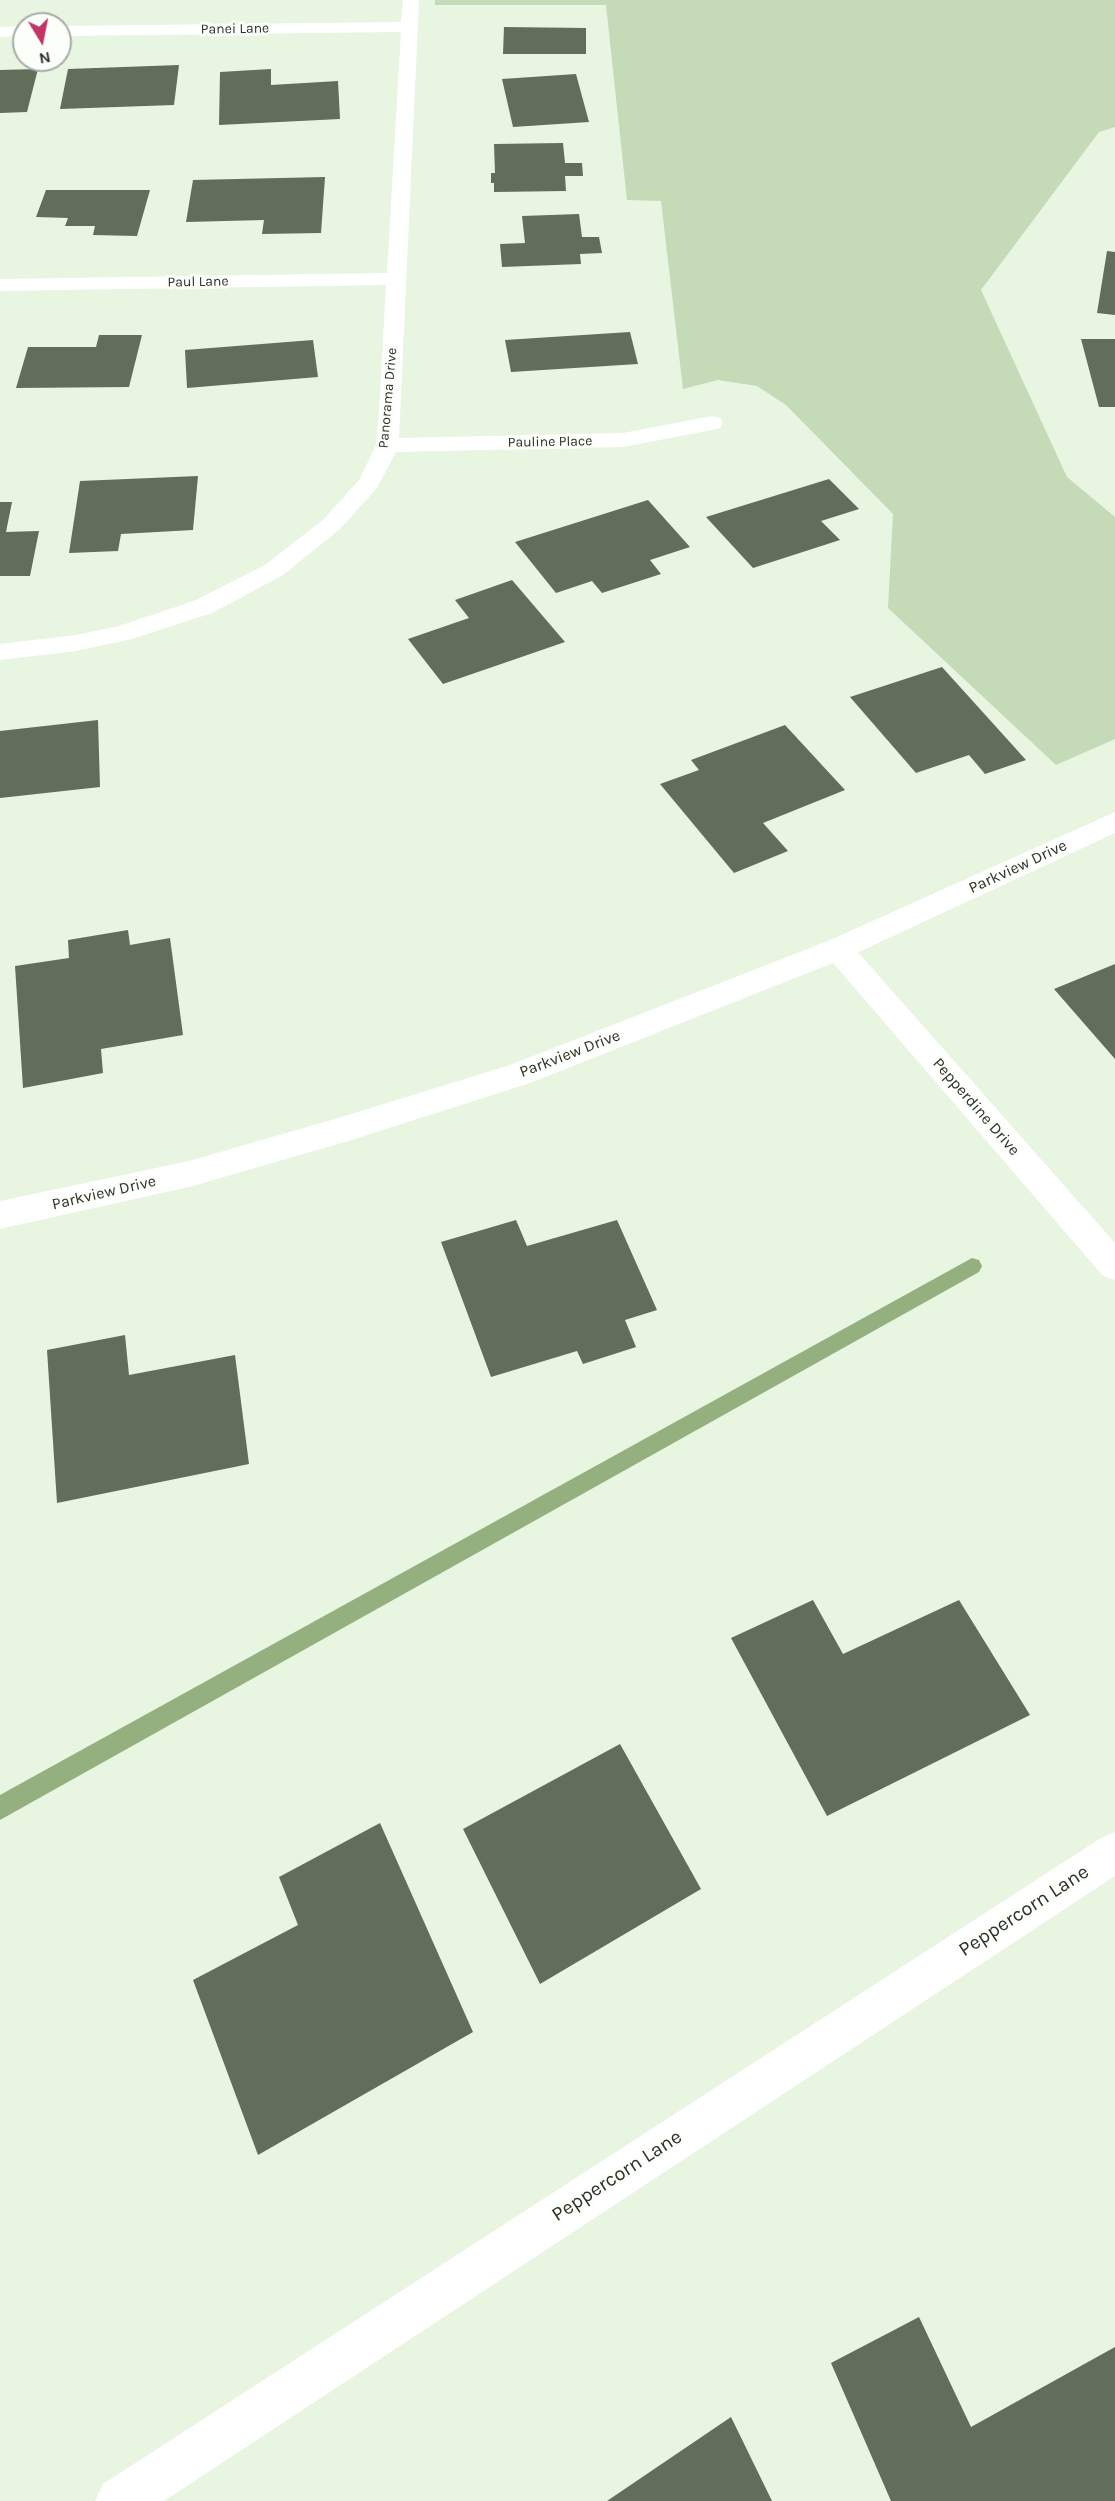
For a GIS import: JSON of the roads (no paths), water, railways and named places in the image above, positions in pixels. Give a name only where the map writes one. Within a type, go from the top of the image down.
[{"type":"street","name":"Panorama Drive","points":[[0,652],[76,643],[123,633],[203,607],[274,570],[332,524],[369,483],[381,463],[387,444],[411,0]]},
{"type":"street","name":"Panei Lane","points":[[72,31],[410,27]]},
{"type":"street","name":"Paul Lane","points":[[0,285],[396,279]]},
{"type":"street","name":"Pauline Place","points":[[387,444],[623,440],[712,423]]},
{"type":"street","name":"Parkview Drive","points":[[0,1215],[189,1174],[345,1129],[508,1077],[838,949],[1115,822]]},
{"type":"street","name":"Pepperdine Drive","points":[[838,949],[1115,1266]]},
{"type":"street","name":"Peppercorn Lane","points":[[142,2494],[1115,1852]]},
{"type":"waterway","points":[[0,1808],[972,1266]]}]
